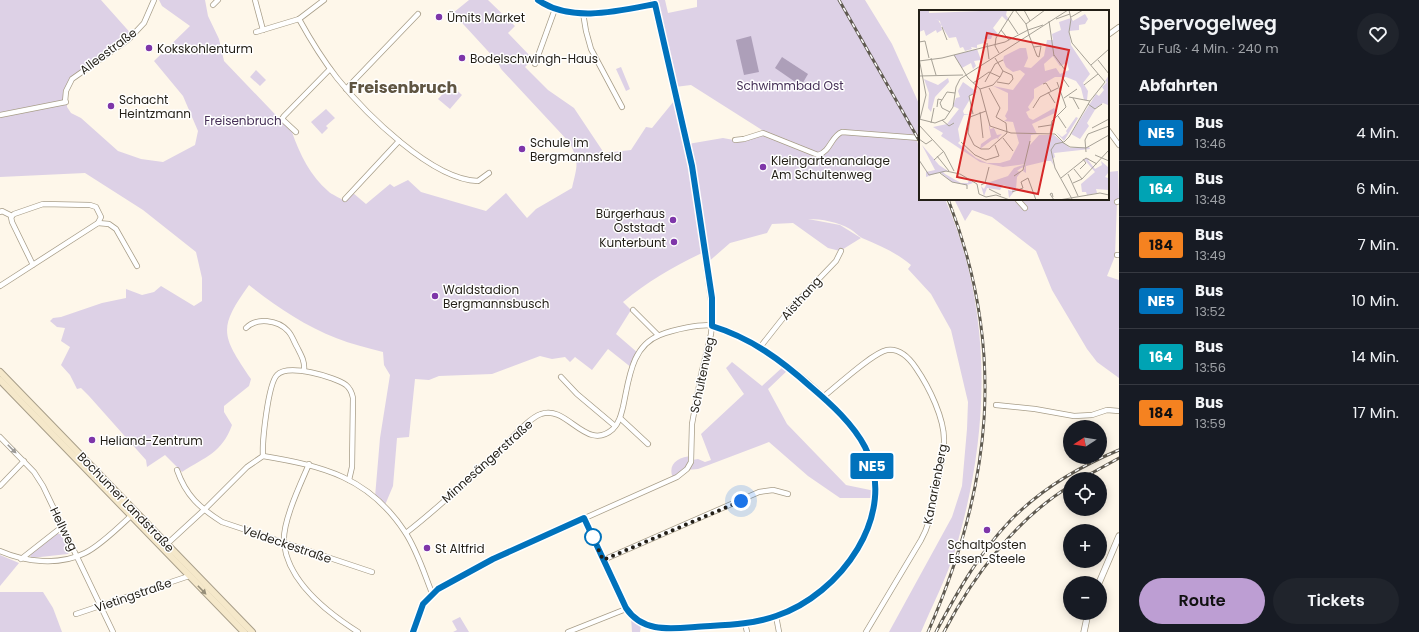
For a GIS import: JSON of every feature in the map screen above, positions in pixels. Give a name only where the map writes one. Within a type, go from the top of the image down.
[{"type":"main road","name":"Bochumer Landstraße","points":[[0,372],[134,514],[189,576],[244,632]]},
{"type":"main road","name":"Bochumer Landstraße","points":[[0,380],[134,514],[167,544],[252,632]]},
{"type":"street","name":"Alleestraße","points":[[0,115],[66,102],[66,91],[72,79],[134,34],[144,23],[154,0]]},
{"type":"street","points":[[214,5],[218,0]]},
{"type":"street","points":[[255,0],[263,30]]},
{"type":"street","points":[[256,32],[299,19],[324,0]]},
{"type":"street","points":[[538,0],[555,9],[583,13],[655,1]]},
{"type":"street","name":"Schultenweg","points":[[584,518],[676,477],[684,472],[691,464],[693,413],[712,326],[712,298],[692,166],[655,1]]},
{"type":"street","points":[[535,64],[555,9]]},
{"type":"street","points":[[583,13],[591,49],[622,106]]},
{"type":"street","points":[[346,89],[418,14]]},
{"type":"street","points":[[299,19],[330,69],[346,89],[399,141],[439,169],[456,177],[478,181],[489,173]]},
{"type":"street","points":[[1109,34],[1119,27]]},
{"type":"street","points":[[296,132],[282,119],[330,69]]},
{"type":"street","points":[[1109,131],[1119,145]]},
{"type":"street","points":[[735,140],[744,139],[763,133],[818,155],[826,151],[836,134],[842,132],[919,138]]},
{"type":"street","points":[[345,199],[399,141]]},
{"type":"street","points":[[1018,200],[1025,208]]},
{"type":"street","points":[[0,286],[33,265],[98,223],[101,217],[96,207],[90,205],[38,204],[16,212],[12,216],[12,222],[33,265]]},
{"type":"street","points":[[0,212],[2,211],[12,216]]},
{"type":"street","points":[[98,223],[109,224],[116,229],[137,266]]},
{"type":"street","name":"Aisthang","points":[[761,346],[791,308],[836,261],[841,251]]},
{"type":"street","points":[[633,310],[658,335]]},
{"type":"street","points":[[246,328],[250,324],[266,321],[283,326],[289,332],[302,358],[304,370]]},
{"type":"street","points":[[413,632],[423,604],[432,593],[493,559],[584,518],[631,617],[643,626],[663,631],[688,630],[745,623],[776,616],[813,597],[842,569],[866,532],[874,508],[875,481],[866,448],[846,421],[824,397],[788,366],[761,346],[712,326],[702,326],[658,335],[644,346],[635,359],[620,418],[616,426],[577,394],[561,377]]},
{"type":"street","name":"Kanarienberg","points":[[824,397],[876,356],[886,350],[896,350],[911,361],[925,382],[934,401],[943,431],[943,449],[929,524],[922,540],[866,632]]},
{"type":"street","points":[[263,456],[264,430],[272,382],[277,374],[284,370],[304,370],[341,382],[351,390],[354,398],[352,467],[349,480]]},
{"type":"street","points":[[996,405],[1035,409],[1074,416],[1092,415],[1107,410],[1119,411]]},
{"type":"street","name":"Minnesängerstraße","points":[[406,533],[540,414],[556,413],[591,435],[605,434],[616,426]]},
{"type":"street","points":[[620,418],[648,444]]},
{"type":"street","name":"Hellweg","points":[[0,437],[34,472],[43,486],[78,556],[113,632]]},
{"type":"street","points":[[167,544],[247,467],[263,456],[309,464],[349,480],[382,502],[406,533],[432,593]]},
{"type":"street","points":[[0,486],[24,461]]},
{"type":"street","points":[[309,464],[288,520],[284,542],[289,560],[304,586],[327,610],[358,632]]},
{"type":"street","name":"Veldeckestraße","points":[[176,470],[184,489],[198,506],[205,509],[222,522],[372,572]]},
{"type":"street","points":[[603,560],[759,492],[773,490],[788,494]]},
{"type":"street","points":[[0,550],[21,559],[42,561],[78,556],[90,550],[134,514]]},
{"type":"street","points":[[21,559],[63,526]]},
{"type":"street","points":[[1102,576],[1119,536]]},
{"type":"street","name":"Vietingstraße","points":[[76,614],[189,576]]},
{"type":"street","points":[[568,632],[626,608]]},
{"type":"street","points":[[776,616],[779,632]]},
{"type":"street","points":[[1084,632],[1087,620]]},
{"type":"street","points":[[745,623],[747,632]]},
{"type":"street","points":[[713,626],[714,632]]},
{"type":"green space","name":"Schwimmbad Ost","points":[[0,0],[101,0],[134,37],[74,80],[71,84],[67,97],[67,107],[71,113],[81,118],[118,151],[141,159],[163,162],[195,145],[198,131],[183,96],[154,61],[190,26],[162,6],[159,0],[205,0],[208,16],[219,39],[224,61],[292,132],[298,148],[311,172],[331,194],[344,201],[353,193],[366,204],[390,184],[394,187],[408,180],[421,192],[486,211],[506,193],[527,218],[536,209],[572,188],[576,169],[575,155],[569,142],[501,69],[497,61],[453,13],[469,0],[488,0],[515,26],[508,33],[533,59],[525,67],[548,90],[574,108],[604,153],[631,150],[646,127],[652,128],[674,101],[688,144],[723,138],[739,141],[765,135],[762,130],[691,85],[675,87],[655,0],[665,0],[668,13],[697,7],[697,0],[865,0],[892,44],[919,104],[919,138],[916,139],[919,146],[919,200],[945,200],[961,242],[972,285],[979,329],[982,374],[980,418],[975,463],[967,507],[955,551],[921,632],[889,632],[952,517],[962,486],[968,402],[951,330],[931,294],[908,269],[911,265],[894,253],[860,237],[850,229],[840,224],[830,221],[808,219],[840,225],[861,238],[840,251],[828,248],[793,223],[772,224],[767,233],[730,243],[706,264],[704,252],[662,274],[642,287],[623,302],[631,310],[616,334],[638,353],[632,368],[608,349],[592,370],[575,357],[570,362],[565,357],[552,359],[540,356],[492,374],[439,376],[429,380],[415,379],[409,437],[397,438],[393,486],[385,505],[375,497],[380,438],[390,375],[384,365],[383,352],[342,340],[313,328],[280,308],[249,285],[232,312],[228,323],[227,332],[229,342],[251,379],[249,386],[224,406],[224,412],[232,425],[228,434],[218,448],[212,453],[182,472],[165,455],[147,467],[146,460],[89,396],[81,388],[77,389],[70,375],[61,365],[70,347],[61,341],[65,328],[57,327],[50,321],[53,318],[61,317],[102,303],[126,298],[126,289],[142,295],[154,292],[161,286],[194,306],[202,301],[202,278],[196,252],[143,210],[85,173],[0,177]]},
{"type":"green space","points":[[621,67],[630,89],[626,91],[616,69]]},
{"type":"green space","points":[[256,70],[266,80],[260,86],[250,77]]},
{"type":"green space","points":[[451,85],[462,95],[450,109],[438,99]]},
{"type":"green space","points":[[326,109],[335,118],[326,126],[328,128],[322,134],[311,122]]},
{"type":"green space","points":[[1118,171],[1119,200],[1117,201],[1115,256],[1107,276],[1119,280],[1119,378],[1097,362],[1087,349],[1052,290],[1036,251],[992,217],[972,210],[965,221],[954,200],[1109,200],[1109,172]]},
{"type":"green space","points":[[732,362],[762,386],[786,364],[790,368],[768,389],[787,424],[846,485],[875,491],[875,498],[840,498],[808,476],[769,442],[698,469],[687,470],[673,478],[671,469],[675,462],[682,458],[692,456],[692,460],[698,459],[705,462],[711,460],[701,434],[744,394],[726,368]]},
{"type":"green space","points":[[57,534],[61,534],[70,551],[68,554],[31,558],[30,554]]},
{"type":"green space","points":[[0,555],[19,563],[0,586]]},
{"type":"green space","points":[[0,592],[43,592],[53,608],[62,632],[0,632]]},
{"type":"green space","points":[[460,617],[469,632],[453,632],[457,630],[452,621]]},
{"type":"green space","points":[[631,617],[641,626],[640,632],[632,632]]},
{"type":"shaded area","points":[[751,36],[759,72],[744,75],[736,40]]},
{"type":"shaded area","points":[[782,57],[808,74],[801,86],[775,68]]},
{"type":"railway","points":[[839,0],[919,140]]},
{"type":"railway","points":[[928,632],[950,578],[966,524],[978,471],[984,417],[984,364],[979,310],[967,255],[948,200]]},
{"type":"railway","points":[[936,632],[971,571],[989,545],[1009,522],[1031,502],[1056,483],[1085,466],[1119,450]]},
{"type":"railway","points":[[1094,472],[1119,458]]},
{"type":"railway","points":[[944,632],[968,590],[998,550],[1032,515],[1050,499],[1063,491]]},
{"type":"bus line","name":"NE5","points":[[413,632],[423,604],[432,593],[438,589],[493,559],[584,518],[629,614],[636,622],[643,626],[656,630],[700,627],[753,622],[776,616],[796,608],[813,597],[831,582],[861,542],[874,508],[876,494],[873,468],[866,448],[859,436],[846,421],[824,397],[788,366],[761,346],[731,332],[712,326],[712,298],[692,166],[676,90],[655,4],[607,12],[583,13],[555,9],[538,0]]},
{"type":"place","name":"Ümits Market","points":[[439,17]]},
{"type":"place","name":"Kokskohlenturm","points":[[149,48]]},
{"type":"place","name":"Bodelschwingh-Haus","points":[[462,58]]},
{"type":"place","name":"Schacht Heintzmann","points":[[111,106]]},
{"type":"place","name":"Schule im Bergmannsfeld","points":[[522,149]]},
{"type":"place","name":"Kleingartenanalage Am Schultenweg","points":[[763,167]]},
{"type":"place","name":"Bürgerhaus Oststadt","points":[[673,220]]},
{"type":"place","name":"Kunterbunt","points":[[674,242]]},
{"type":"place","name":"Waldstadion Bergmannsbusch","points":[[435,296]]},
{"type":"place","name":"Heliand-Zentrum","points":[[92,440]]},
{"type":"place","name":"Schaltposten Essen-Steele","points":[[987,530]]},
{"type":"place","name":"St Altfrid","points":[[427,548]]},
{"type":"district","name":"Freisenbruch","points":[[403,87]]},
{"type":"route","points":[[593,537],[603,560],[741,501]]}]
